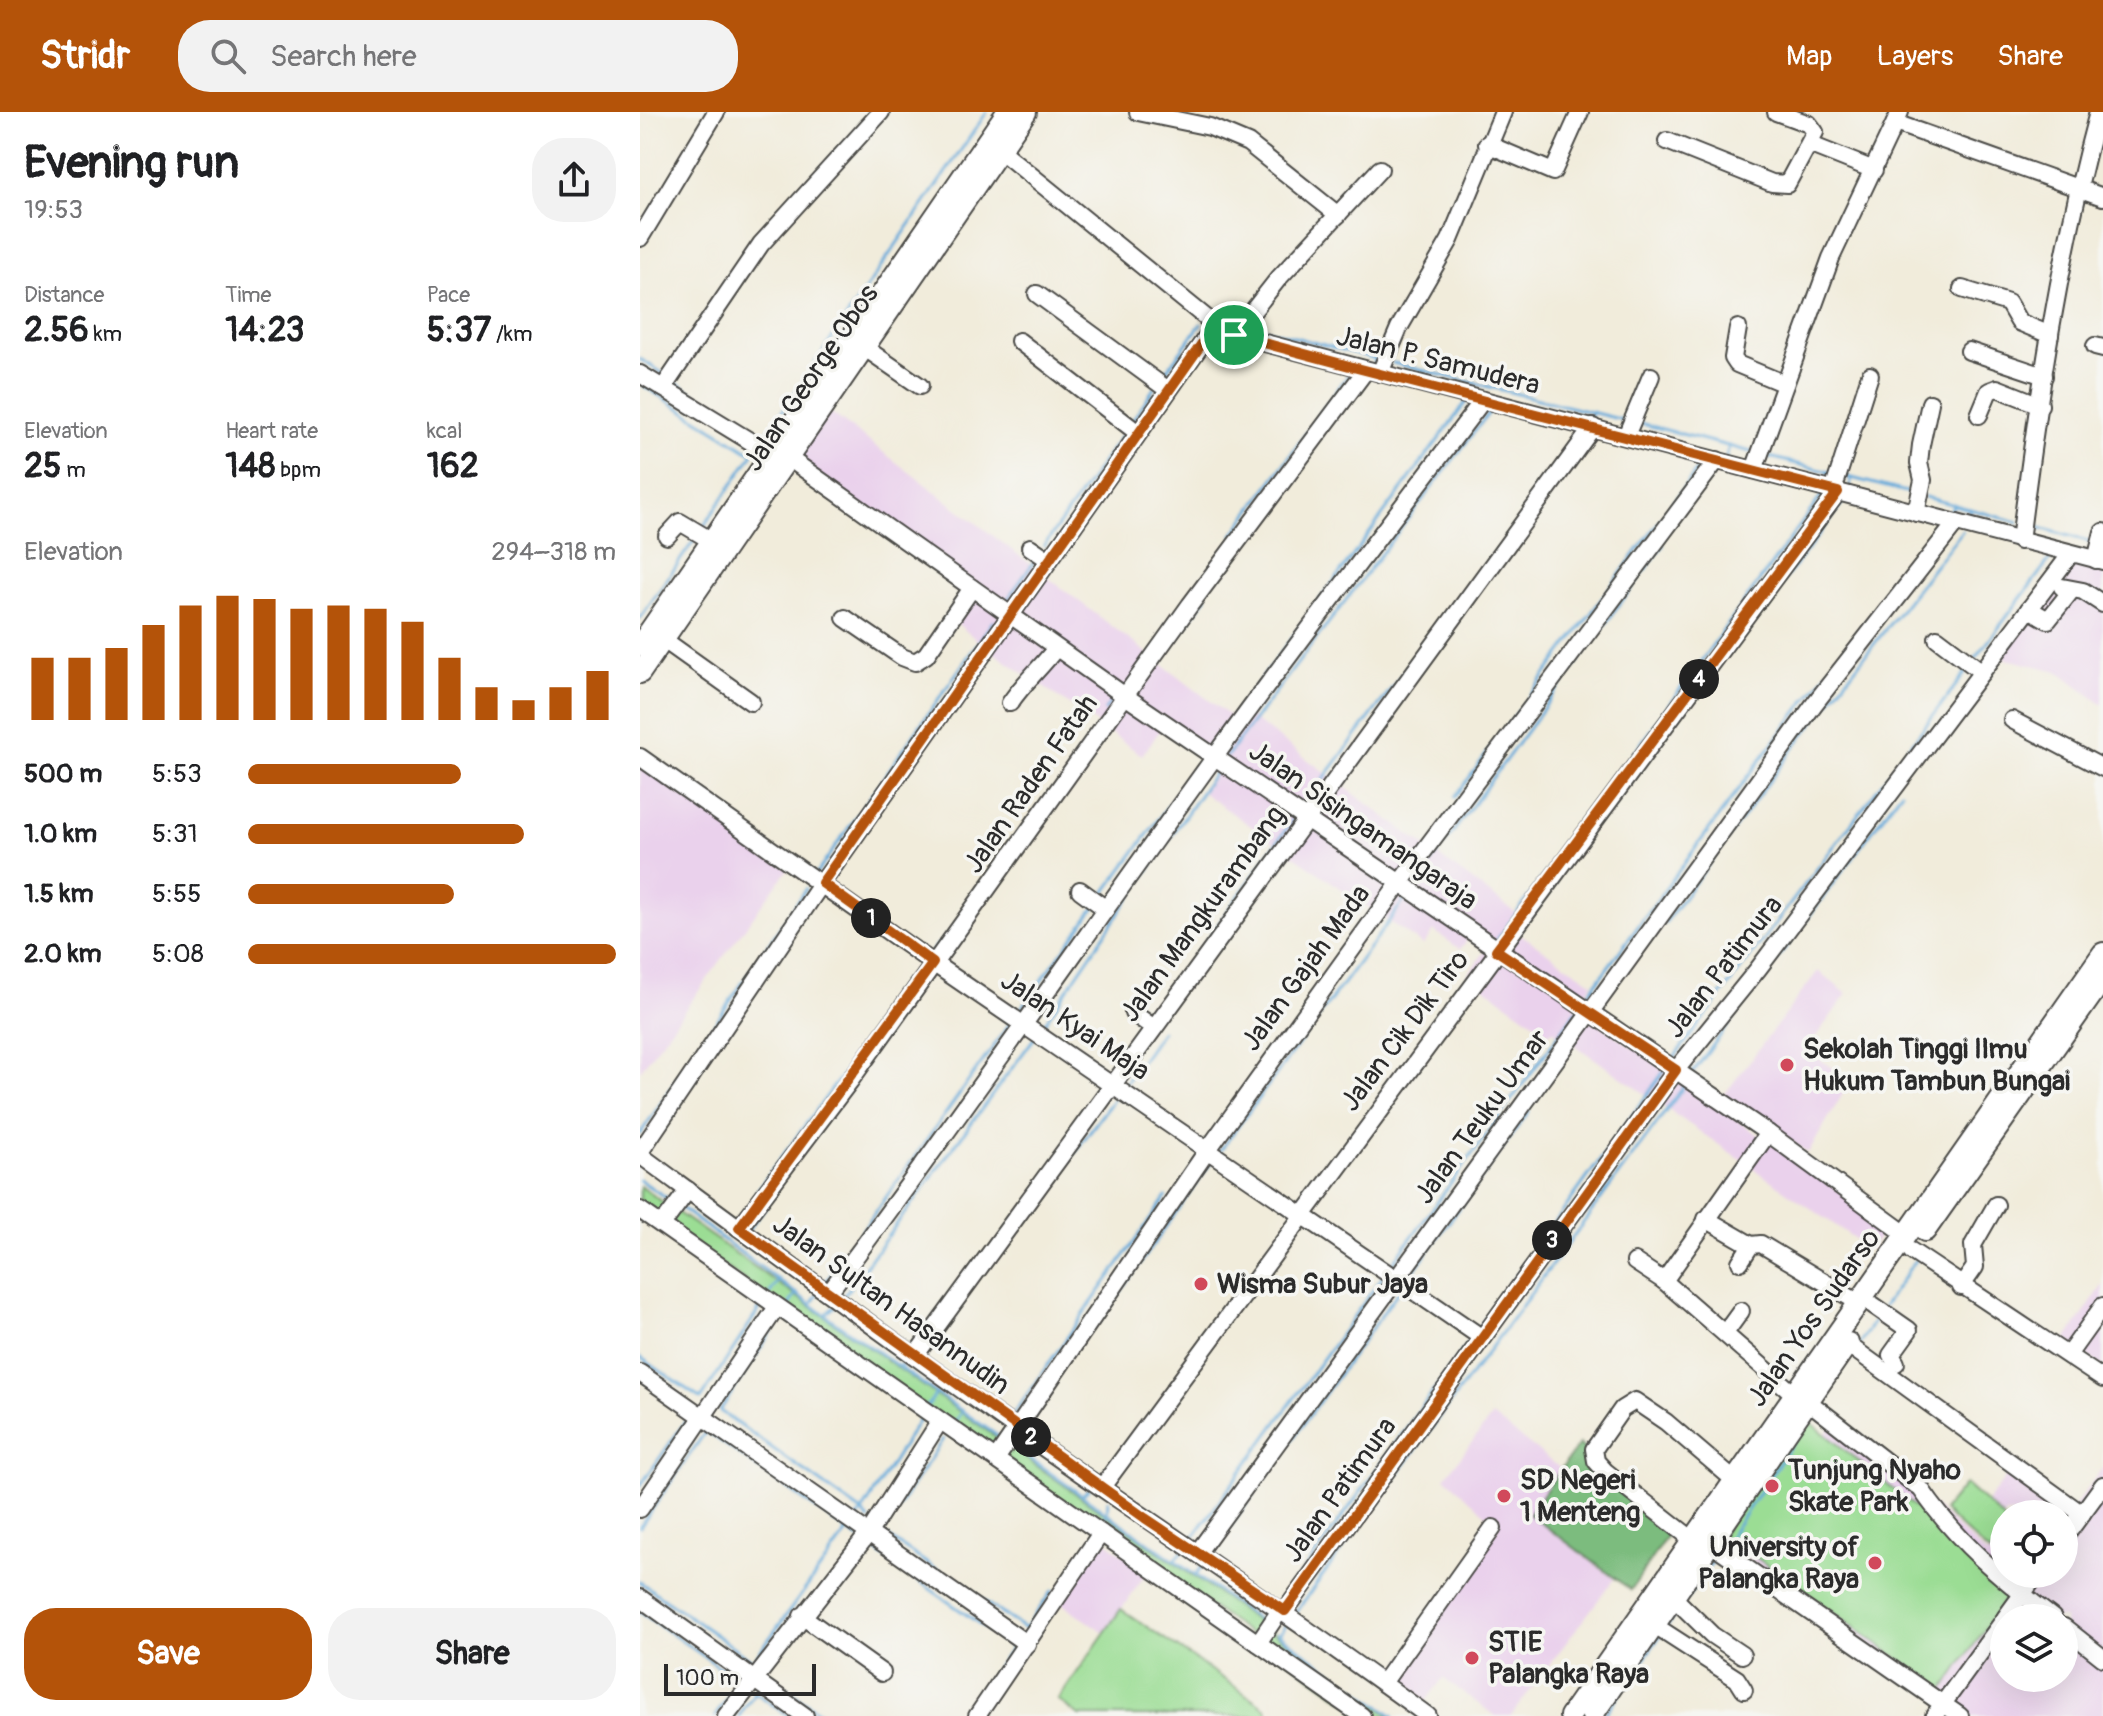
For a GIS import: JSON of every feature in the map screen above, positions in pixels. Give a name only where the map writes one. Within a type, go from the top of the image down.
[{"type":"main road","name":"Jalan George Obos","points":[[640,645],[780,457],[900,281],[1007,112]]},
{"type":"main road","name":"Jalan George Obos","points":[[780,457],[865,348],[900,281],[1001,151],[1026,112]]},
{"type":"main road","name":"Jalan George Obos","points":[[640,673],[664,640],[722,537]]},
{"type":"main road","name":"Jalan Yos Sudarso","points":[[1913,1250],[2103,953]]},
{"type":"main road","name":"Jalan Yos Sudarso","points":[[1592,1716],[1609,1675],[1866,1304],[1913,1250],[2101,987]]},
{"type":"main road","name":"Jalan Yos Sudarso","points":[[1570,1716],[1655,1626],[1674,1598],[1734,1480],[1847,1344],[1866,1304]]},
{"type":"street","points":[[640,238],[716,112]]},
{"type":"street","points":[[663,388],[761,244],[881,112]]},
{"type":"street","points":[[1138,112],[1160,114],[1210,127],[1248,143],[1338,215]]},
{"type":"street","name":"Jalan Raden Fatah","points":[[739,1228],[1125,696],[1373,372],[1450,240],[1487,144],[1503,112]]},
{"type":"street","points":[[1487,144],[1553,172],[1580,112]]},
{"type":"street","points":[[1667,141],[1779,185],[1793,178],[1811,145],[1813,127],[1776,112]]},
{"type":"street","points":[[2021,529],[2050,335],[2078,186],[2098,112]]},
{"type":"street","points":[[1754,470],[1831,258],[1898,118],[2103,197]]},
{"type":"street","points":[[1811,145],[1874,170]]},
{"type":"street","name":"Jalan P. Samudera","points":[[1001,151],[1215,325],[1234,335],[1956,523],[2021,529],[2070,555],[2101,547]]},
{"type":"street","points":[[1234,335],[1246,317],[1380,169]]},
{"type":"street","points":[[1962,289],[2008,303],[2019,322],[2050,335]]},
{"type":"street","points":[[1037,294],[1159,383]]},
{"type":"street","points":[[640,1153],[822,883],[1138,433],[1159,383],[1215,325]]},
{"type":"street","points":[[1738,328],[1734,349],[1737,364],[1785,384]]},
{"type":"street","points":[[1019,341],[1138,433]]},
{"type":"street","points":[[865,348],[920,386]]},
{"type":"street","points":[[1969,351],[2044,376]]},
{"type":"street","name":"Jalan Sisingamangaraja","points":[[640,374],[780,457],[1399,884],[1768,1133],[1961,1287],[2103,1379]]},
{"type":"street","name":"Jalan Cik Dik Tiro","points":[[1102,1487],[1836,491],[1870,375]]},
{"type":"street","points":[[1626,436],[1651,376]]},
{"type":"street","points":[[1979,415],[1989,391],[1997,388],[2040,405]]},
{"type":"street","points":[[829,1292],[976,1096],[1023,1023],[1215,755],[1483,400]]},
{"type":"street","points":[[1916,513],[1921,488],[1919,463],[1930,403]]},
{"type":"street","name":"Jalan Mangkurambang","points":[[915,1356],[1304,818],[1593,427]]},
{"type":"street","name":"Jalan Gajah Mada","points":[[1006,1444],[1209,1148],[1399,884],[1717,460]]},
{"type":"street","points":[[667,536],[680,522],[722,537]]},
{"type":"street","name":"Jalan Teuku Umar","points":[[1198,1552],[1395,1276],[1490,1153],[1815,703],[1956,523]]},
{"type":"street","points":[[1030,547],[1049,560]]},
{"type":"street","name":"Jalan Patimura","points":[[1265,1632],[1676,1070],[1758,969],[2070,555]]},
{"type":"street","points":[[2052,579],[2071,591],[2083,591],[2103,604]]},
{"type":"street","points":[[845,618],[902,657],[915,662],[926,655],[972,588]]},
{"type":"street","points":[[2029,609],[2048,620],[2071,591]]},
{"type":"street","points":[[1937,638],[1982,672]]},
{"type":"street","points":[[664,640],[751,702]]},
{"type":"street","points":[[1010,703],[1030,674],[1040,668],[1056,648]]},
{"type":"street","points":[[2012,720],[2103,768]]},
{"type":"street","name":"Jalan Kyai Maja","points":[[640,757],[933,963],[1209,1148],[1481,1337]]},
{"type":"street","points":[[1080,890],[1106,909]]},
{"type":"street","points":[[1133,1013],[1154,1028]]},
{"type":"street","points":[[1664,1281],[1768,1133]]},
{"type":"street","name":"Jalan Sultan Hasannudin","points":[[640,1153],[683,1196],[739,1228],[915,1356],[1006,1444],[1102,1487],[1283,1610],[1428,1716]]},
{"type":"street","points":[[665,1221],[683,1196]]},
{"type":"street","points":[[1961,1287],[1975,1267],[1973,1245],[1996,1205]]},
{"type":"street","points":[[640,1210],[665,1221],[777,1307],[940,1421],[1006,1444],[1101,1533],[1265,1632],[1362,1716]]},
{"type":"street","points":[[1706,1219],[1751,1245],[1761,1244],[1778,1253],[1866,1304],[1913,1323],[1891,1355],[1896,1363]]},
{"type":"street","points":[[1740,1262],[1751,1245]]},
{"type":"street","points":[[1635,1262],[1664,1281],[1802,1398],[1921,1489],[1941,1520],[2035,1604]]},
{"type":"street","points":[[2068,1355],[2103,1306]]},
{"type":"street","points":[[640,1509],[777,1307]]},
{"type":"street","points":[[1725,1333],[1741,1311]]},
{"type":"street","points":[[1847,1344],[2082,1514]]},
{"type":"street","points":[[643,1377],[1027,1644]]},
{"type":"street","points":[[1734,1480],[1666,1422],[1635,1401],[1622,1409],[1594,1449],[1596,1461],[1605,1471],[1702,1542],[1938,1710],[1960,1716]]},
{"type":"street","points":[[726,1716],[758,1683],[802,1616],[868,1534],[940,1421]]},
{"type":"street","points":[[2078,1519],[2103,1485]]},
{"type":"street","points":[[1383,1683],[1493,1528]]},
{"type":"street","points":[[985,1713],[1101,1533]]},
{"type":"street","points":[[2015,1604],[2026,1588]]},
{"type":"street","points":[[640,1598],[805,1716]]},
{"type":"street","points":[[1674,1598],[1712,1635],[1742,1655]]},
{"type":"street","points":[[802,1616],[882,1673]]},
{"type":"street","points":[[1655,1626],[1737,1679],[1744,1690]]},
{"type":"street","points":[[2078,1638],[2103,1658]]},
{"type":"street","points":[[1938,1710],[1990,1639]]},
{"type":"shaded area","points":[[829,411],[1235,720],[1242,711],[1517,914],[1510,927],[1593,983],[1574,1007],[1885,1223],[1871,1250],[1553,1030],[1549,1033],[1467,975],[1486,950],[1468,939],[1460,949],[1434,931],[1423,945],[1203,793],[1222,765],[1162,728],[1142,755],[984,646],[953,620],[970,594],[796,459]]},
{"type":"shaded area","points":[[2072,559],[2103,566],[2103,705],[2058,671],[1998,657]]},
{"type":"shaded area","points":[[640,766],[788,869],[640,1071]]},
{"type":"shaded area","name":"Sekolah Tinggi Ilmu Hukum Tambun Bungai","points":[[1818,971],[1847,994],[1806,1050],[1851,1080],[1808,1153],[1724,1095]]},
{"type":"shaded area","points":[[2103,1285],[2103,1367],[2066,1340]]},
{"type":"shaded area","points":[[1492,1416],[1561,1469],[1529,1515],[1614,1579],[1511,1716],[1495,1716],[1443,1678],[1425,1702],[1390,1678],[1499,1527],[1445,1477]]},
{"type":"shaded area","name":"University of Palangka Raya","points":[[1838,1417],[1987,1555],[1990,1551],[1990,1588],[2078,1588],[2078,1501],[2103,1467],[2103,1716],[1969,1716],[1741,1553]]},
{"type":"shaded area","name":"University of Palangka Raya","points":[[2013,1468],[2054,1500],[1990,1500],[1990,1507],[1986,1503]]},
{"type":"shaded area","points":[[1100,1537],[1147,1572],[1105,1633],[1058,1601]]},
{"type":"green space","points":[[640,1186],[1391,1716],[1367,1716],[640,1207]]},
{"type":"green space","points":[[1804,1417],[1926,1516],[1990,1576],[1990,1588],[2003,1588],[2009,1594],[2002,1604],[1990,1604],[1990,1622],[1943,1690],[1744,1549],[1741,1553],[1720,1537]]},
{"type":"green space","points":[[1579,1444],[1672,1527],[1631,1590],[1529,1514]]},
{"type":"green space","points":[[1965,1484],[1990,1506],[1989,1553],[1943,1511]]},
{"type":"green space","points":[[1121,1609],[1266,1708],[1269,1716],[1079,1716],[1058,1700]]},
{"type":"waterway","points":[[674,381],[763,439],[987,112]]},
{"type":"waterway","points":[[1214,314],[1234,320]]},
{"type":"waterway","points":[[1160,379],[1201,324]]},
{"type":"waterway","points":[[1250,325],[1376,359],[1374,364]]},
{"type":"waterway","points":[[640,359],[664,374]]},
{"type":"waterway","points":[[1393,363],[1627,421]]},
{"type":"waterway","points":[[1233,535],[1350,372]]},
{"type":"waterway","points":[[644,386],[753,454],[701,530]]},
{"type":"waterway","points":[[1133,419],[1154,388]]},
{"type":"waterway","points":[[1210,749],[1467,401]]},
{"type":"waterway","points":[[1226,757],[1491,410]]},
{"type":"waterway","points":[[1588,420],[1593,412]]},
{"type":"waterway","points":[[1639,423],[1755,453]]},
{"type":"waterway","points":[[1044,546],[1123,433]]},
{"type":"waterway","points":[[1726,457],[1729,446]]},
{"type":"waterway","points":[[1766,456],[1829,472]]},
{"type":"waterway","points":[[1455,797],[1703,462]]},
{"type":"waterway","points":[[1827,484],[1829,472]]},
{"type":"waterway","points":[[1844,476],[1914,494]]},
{"type":"waterway","points":[[1850,490],[1851,478]]},
{"type":"waterway","points":[[1497,940],[1823,494]]},
{"type":"waterway","points":[[1925,497],[2018,522]]},
{"type":"waterway","points":[[1733,647],[1845,500]]},
{"type":"waterway","points":[[1948,515],[1954,504]]},
{"type":"waterway","points":[[1967,521],[1970,509]]},
{"type":"waterway","points":[[1583,1001],[1764,755],[1941,525]]},
{"type":"waterway","points":[[2029,525],[2095,543]]},
{"type":"waterway","points":[[1665,923],[1798,742],[1962,531]]},
{"type":"waterway","points":[[640,618],[695,539]]},
{"type":"waterway","points":[[1415,884],[1663,545]]},
{"type":"waterway","points":[[1976,658],[2053,555]]},
{"type":"waterway","points":[[1005,603],[1035,560]]},
{"type":"waterway","points":[[1175,640],[1206,597]]},
{"type":"waterway","points":[[817,873],[993,621]]},
{"type":"waterway","points":[[1301,809],[1431,636]]},
{"type":"waterway","points":[[1672,1060],[1969,668]]},
{"type":"waterway","points":[[1105,710],[1115,696]]},
{"type":"waterway","points":[[1102,897],[1203,758]]},
{"type":"waterway","points":[[1041,1028],[1219,766]]},
{"type":"waterway","points":[[1691,1075],[1901,792]]},
{"type":"waterway","points":[[1152,1017],[1294,818]]},
{"type":"waterway","points":[[640,1134],[806,889]]},
{"type":"waterway","points":[[1219,1152],[1409,894]]},
{"type":"waterway","points":[[1017,1014],[1095,907]]},
{"type":"waterway","points":[[932,952],[938,944]]},
{"type":"waterway","points":[[757,1191],[923,965]]},
{"type":"waterway","points":[[1390,1267],[1576,1011]]},
{"type":"waterway","points":[[824,1284],[1010,1023]]},
{"type":"waterway","points":[[1123,1087],[1162,1031]]},
{"type":"waterway","points":[[842,1298],[1035,1037]]},
{"type":"waterway","points":[[1478,1329],[1665,1070]]},
{"type":"waterway","points":[[1295,1613],[1685,1085]]},
{"type":"waterway","points":[[1004,1248],[1116,1096]]},
{"type":"waterway","points":[[1407,1280],[1529,1111]]},
{"type":"waterway","points":[[1099,1322],[1212,1161]]},
{"type":"waterway","points":[[640,1180],[671,1201]]},
{"type":"waterway","points":[[1011,1417],[1166,1197]]},
{"type":"waterway","points":[[748,1230],[767,1204]]},
{"type":"waterway","points":[[681,1208],[825,1315],[1002,1439]]},
{"type":"waterway","points":[[1884,1306],[1916,1259]]},
{"type":"waterway","points":[[1190,1542],[1383,1276]]},
{"type":"waterway","points":[[770,1293],[779,1279]]},
{"type":"waterway","points":[[1209,1556],[1400,1289]]},
{"type":"waterway","points":[[789,1305],[797,1293]]},
{"type":"waterway","points":[[811,1304],[818,1294]]},
{"type":"waterway","points":[[640,1357],[701,1399],[764,1302]]},
{"type":"waterway","points":[[825,1315],[834,1307]]},
{"type":"waterway","points":[[782,1315],[720,1411],[862,1512],[921,1416]]},
{"type":"waterway","points":[[1858,1346],[1878,1315]]},
{"type":"waterway","points":[[1281,1602],[1471,1339]]},
{"type":"waterway","points":[[900,1367],[906,1357]]},
{"type":"waterway","points":[[1820,1402],[1831,1385]]},
{"type":"waterway","points":[[927,1407],[936,1393]]},
{"type":"waterway","points":[[680,1410],[692,1421]]},
{"type":"waterway","points":[[953,1424],[962,1411]]},
{"type":"waterway","points":[[1724,1545],[1813,1412]]},
{"type":"waterway","points":[[640,1486],[687,1419]]},
{"type":"waterway","points":[[702,1428],[859,1539]]},
{"type":"waterway","points":[[640,1527],[706,1431]]},
{"type":"waterway","points":[[882,1533],[943,1439]]},
{"type":"waterway","points":[[1012,1446],[1264,1624]]},
{"type":"waterway","points":[[1082,1495],[1089,1489]]},
{"type":"waterway","points":[[1099,1525],[1107,1513],[1108,1500]]},
{"type":"waterway","points":[[856,1520],[862,1512],[869,1520]]},
{"type":"waterway","points":[[640,1582],[753,1661],[849,1529]]},
{"type":"waterway","points":[[888,1537],[1025,1629],[1052,1591]]},
{"type":"waterway","points":[[822,1606],[872,1544]]},
{"type":"waterway","points":[[868,1545],[1012,1647]]},
{"type":"waterway","points":[[1174,1561],[1183,1551]]},
{"type":"waterway","points":[[1685,1601],[1717,1555]]},
{"type":"waterway","points":[[1196,1576],[1202,1566]]},
{"type":"waterway","points":[[1666,1627],[1678,1610]]},
{"type":"waterway","points":[[640,1612],[744,1684]]},
{"type":"waterway","points":[[1279,1634],[1288,1622]]},
{"type":"waterway","points":[[1277,1633],[1394,1716]]},
{"type":"waterway","points":[[1630,1679],[1660,1636]]},
{"type":"waterway","points":[[962,1716],[1016,1642]]},
{"type":"waterway","points":[[767,1675],[825,1716]]},
{"type":"waterway","points":[[715,1716],[740,1680]]},
{"type":"waterway","points":[[753,1691],[789,1716]]},
{"type":"waterway","points":[[739,1716],[755,1692]]},
{"type":"waterway","points":[[1604,1716],[1620,1693]]},
{"type":"place","name":"Sekolah Tinggi Ilmu Hukum Tambun Bungai","points":[[1787,1065]]},
{"type":"place","name":"Wisma Subur Jaya","points":[[1201,1284]]},
{"type":"place","name":"Tunjung Nyaho Skate Park","points":[[1772,1486]]},
{"type":"place","name":"SD Negeri 1 Menteng","points":[[1504,1496]]},
{"type":"place","name":"University of Palangka Raya","points":[[1875,1563]]},
{"type":"place","name":"STIE Palangka Raya","points":[[1472,1658]]},
{"type":"route","points":[[1215,325],[1234,335],[1838,492],[1539,898],[1496,950],[1676,1070],[1285,1611],[1145,1518],[739,1228],[850,1081],[933,963],[822,883],[1215,325]]}]
